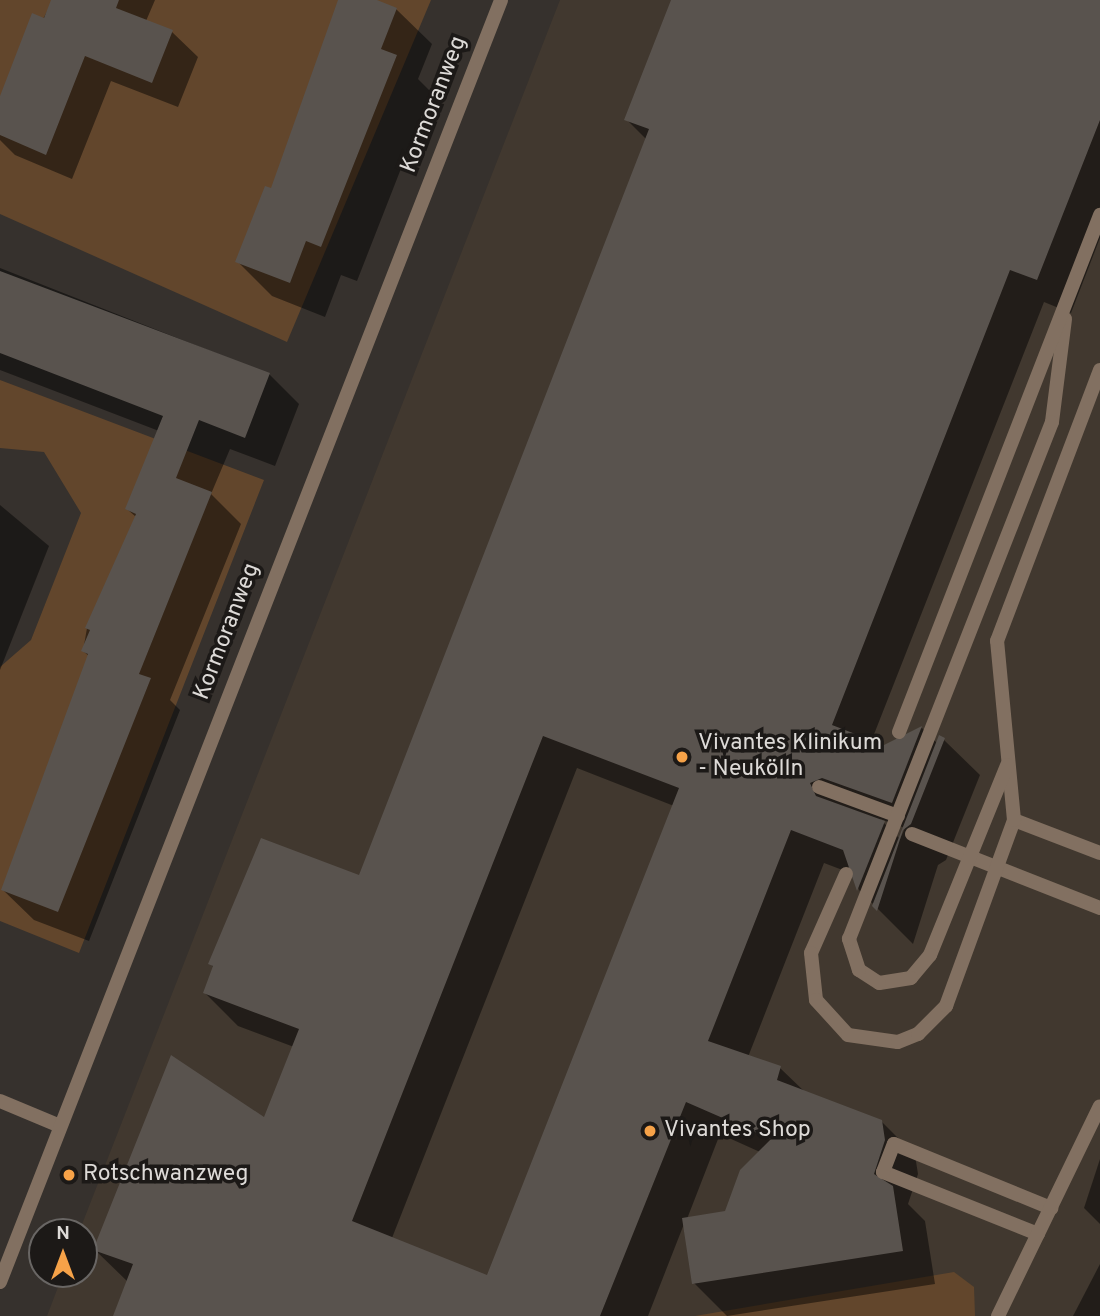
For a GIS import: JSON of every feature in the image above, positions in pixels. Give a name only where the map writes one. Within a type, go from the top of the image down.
[{"type":"street","name":"Kormoranweg","points":[[0,1282],[501,0]]},
{"type":"street","points":[[899,732],[1100,215]]},
{"type":"street","points":[[1008,763],[930,955],[919,973],[892,984],[868,978],[850,951],[898,816],[1052,422],[1068,297]]},
{"type":"street","points":[[846,874],[811,953],[809,976],[831,1023],[848,1035],[883,1043],[918,1034],[946,1006],[1014,820],[997,640],[1100,370]]},
{"type":"street","points":[[819,786],[898,816]]},
{"type":"street","points":[[1014,820],[1100,853]]},
{"type":"street","points":[[912,834],[1100,908]]},
{"type":"street","points":[[0,1101],[60,1126]]},
{"type":"street","points":[[998,1316],[1100,1106]]},
{"type":"street","points":[[1038,1234],[883,1172],[894,1144],[1051,1208]]},
{"type":"shaded area","points":[[0,0],[431,0],[287,342],[0,214]]},
{"type":"shaded area","name":"Vivantes Klinikum - Neukölln","points":[[560,0],[1100,0],[1100,1316],[47,1316],[58,1288],[98,1288],[98,1218],[84,1218]]},
{"type":"shaded area","points":[[0,380],[264,480],[79,953],[0,921],[0,667],[31,640],[81,513],[44,452],[0,448]]},
{"type":"shaded area","points":[[954,1272],[974,1287],[975,1316],[695,1316]]},
{"type":"building","points":[[51,0],[119,0],[116,8],[173,30],[152,83],[85,56],[46,155],[0,135],[0,96],[32,13],[44,18]]},
{"type":"building","points":[[338,0],[377,0],[397,8],[381,49],[397,55],[321,247],[306,241],[290,283],[235,262],[265,186],[271,188]]},
{"type":"building","points":[[671,0],[1100,0],[1100,120],[1037,280],[1010,270],[832,725],[884,745],[922,726],[892,803],[822,778],[810,783],[816,796],[885,821],[857,891],[843,850],[791,830],[708,1041],[781,1066],[777,1080],[882,1120],[885,1140],[874,1174],[893,1186],[903,1251],[692,1284],[682,1218],[725,1211],[740,1170],[771,1139],[686,1102],[600,1316],[113,1316],[133,1264],[98,1252],[98,1238],[171,1055],[264,1117],[299,1029],[203,993],[213,966],[208,964],[261,838],[359,875],[649,129],[624,120]],"holes":[[[543,736],[679,788],[487,1275],[352,1221]]]},
{"type":"building","points":[[0,271],[270,373],[245,438],[199,420],[176,478],[212,492],[139,674],[151,678],[58,912],[1,890],[88,654],[81,651],[90,630],[85,628],[136,514],[125,509],[163,416],[0,353]]},
{"type":"building","points":[[939,735],[945,738],[911,824],[903,830],[877,911],[872,906]]},
{"type":"place","name":"Vivantes Klinikum - Neukölln","points":[[682,757]]},
{"type":"place","name":"Vivantes Shop","points":[[650,1131]]},
{"type":"place","name":"Rotschwanzweg","points":[[69,1175]]}]
